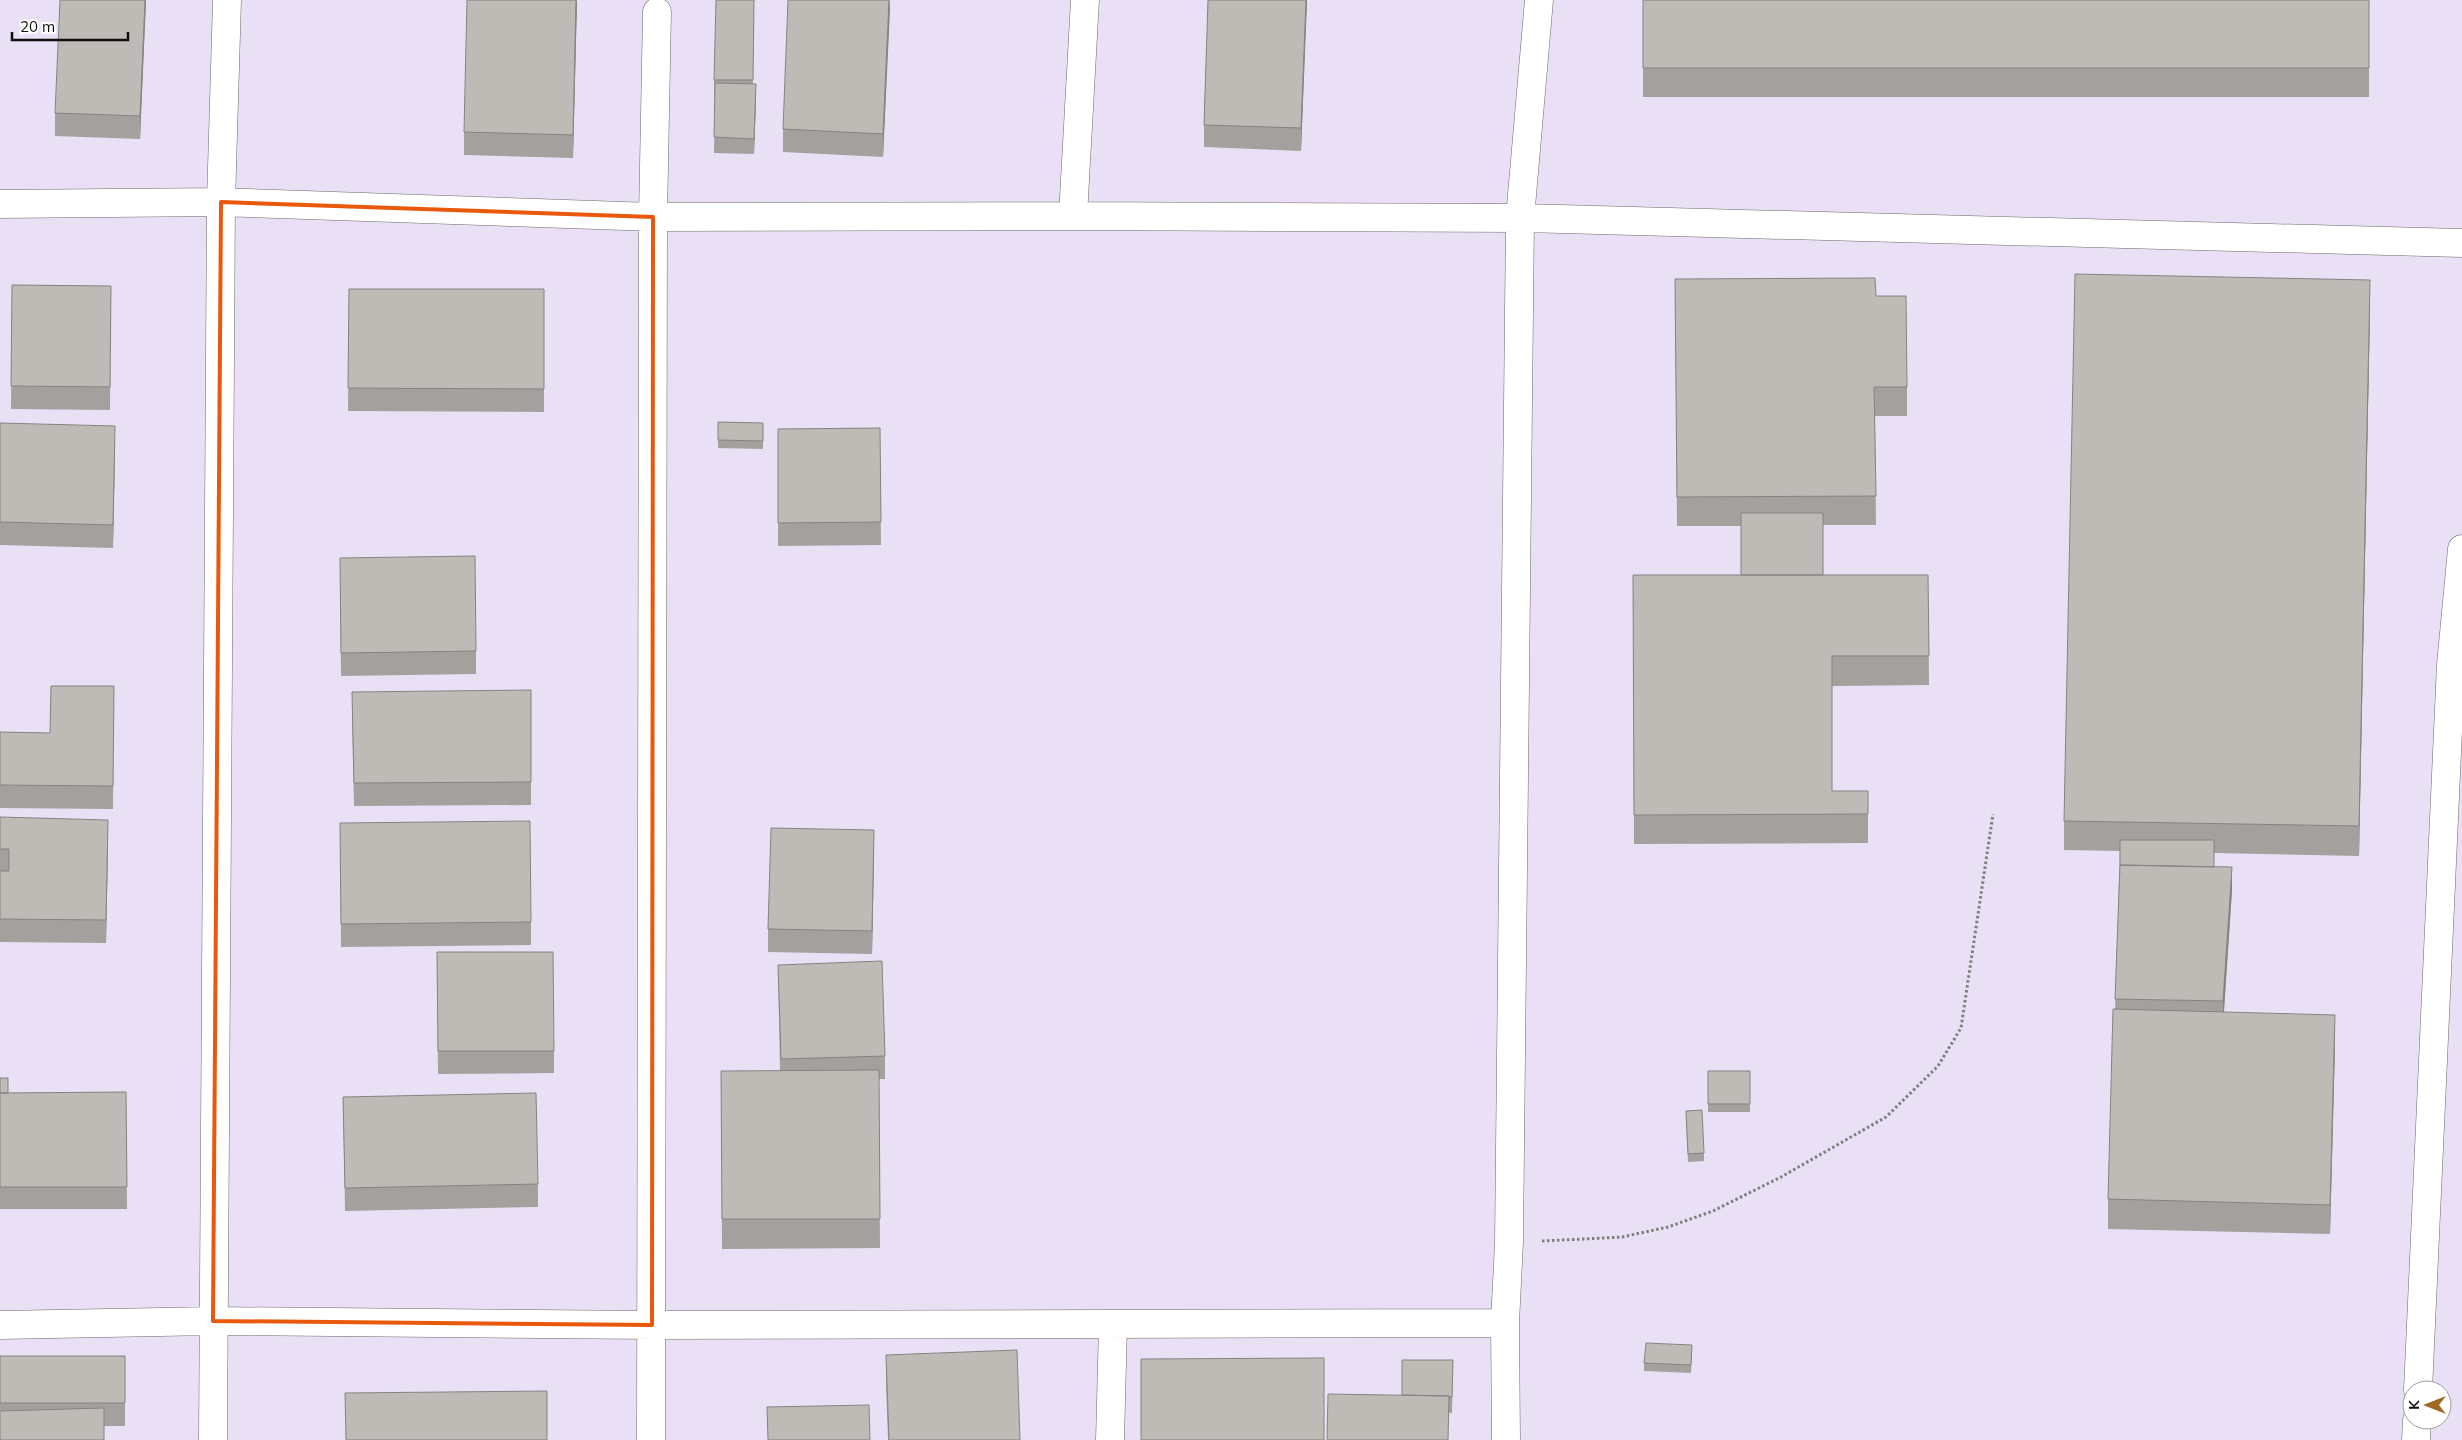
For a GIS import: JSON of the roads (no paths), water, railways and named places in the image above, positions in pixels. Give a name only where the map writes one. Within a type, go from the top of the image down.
[{"type":"street","points":[[213,1440],[221,202],[227,0]]},
{"type":"street","points":[[1073,216],[1085,0]]},
{"type":"street","points":[[1506,1440],[1505,1323],[1509,1242],[1520,218],[1539,0]]},
{"type":"street","points":[[651,1440],[654,217],[657,12]]},
{"type":"street","points":[[0,204],[221,202],[654,217],[1520,218],[2462,243]]},
{"type":"street","points":[[2418,1380],[2451,665],[2462,549]]},
{"type":"street","points":[[0,1325],[213,1321],[652,1325],[1505,1323]]},
{"type":"street","points":[[1110,1440],[1113,1325]]}]
